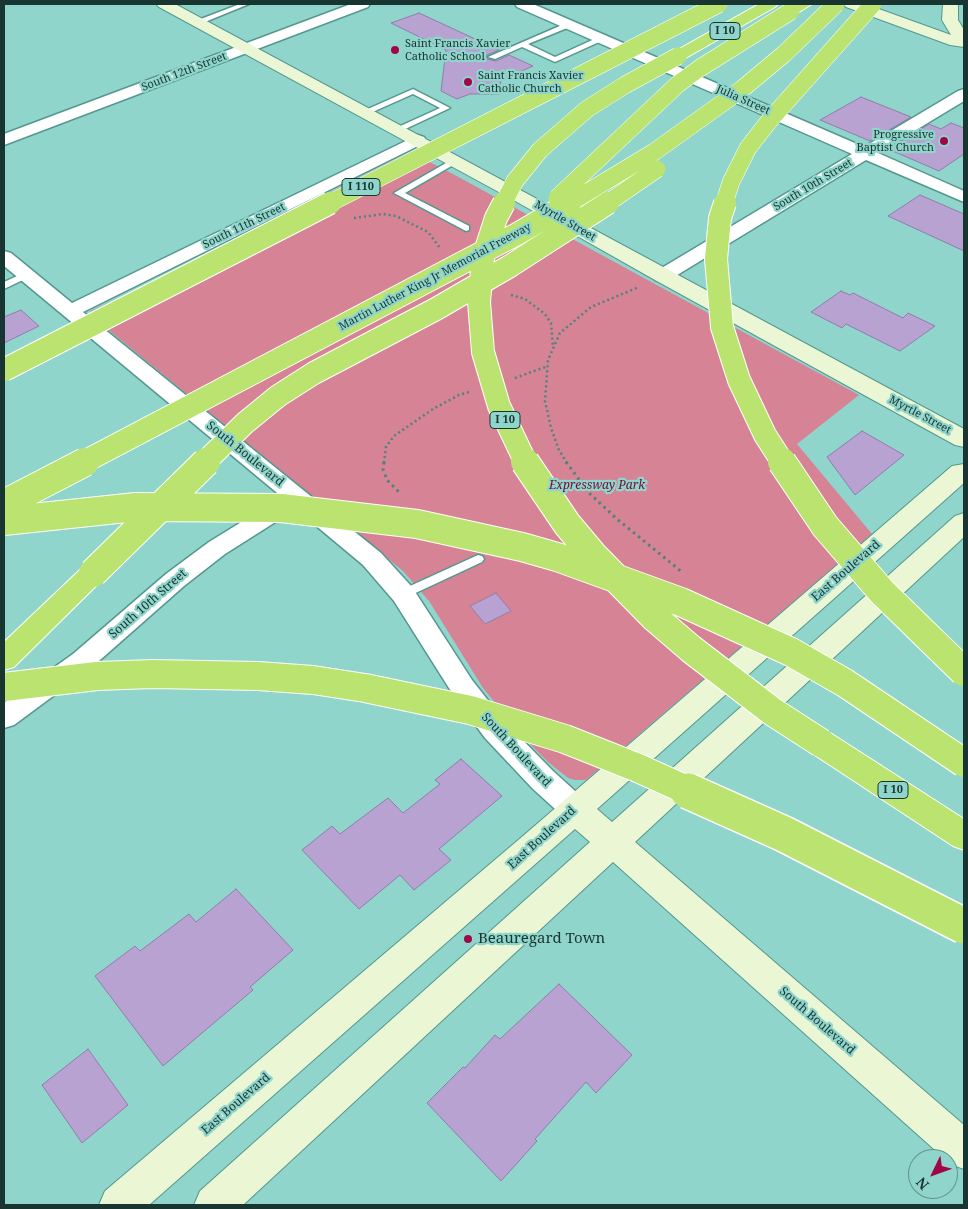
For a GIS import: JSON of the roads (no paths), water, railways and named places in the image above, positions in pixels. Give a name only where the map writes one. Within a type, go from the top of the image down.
[{"type":"highway","name":"I 110","points":[[4,370],[719,4]]},
{"type":"highway","name":"I 10","points":[[770,4],[734,26],[604,96],[564,126],[526,165],[504,199],[483,258],[479,302],[480,327],[486,361],[499,406],[525,462],[567,524],[622,586],[691,649],[759,702],[964,836]]},
{"type":"highway","name":"Martin Luther King Jr Memorial Freeway","points":[[4,504],[543,220],[654,152],[726,101],[784,54],[836,4]]},
{"type":"highway","points":[[875,5],[769,120],[748,148],[739,165],[731,182],[720,218],[716,259],[722,327],[739,380],[765,435],[802,494],[825,526],[882,592],[964,672]]},
{"type":"highway","points":[[543,220],[552,203],[678,84],[700,68],[798,8]]},
{"type":"highway","points":[[4,659],[245,423],[278,396],[314,373],[436,309],[592,215],[650,174],[678,150],[726,101]]},
{"type":"highway","points":[[4,521],[136,507],[281,508],[417,524],[522,547],[557,556],[682,602],[791,652],[845,683],[964,763]]},
{"type":"highway","points":[[4,687],[97,676],[205,674],[258,676],[313,680],[365,688],[470,710],[565,739],[654,775],[793,838],[964,926]]},
{"type":"street","name":"Myrtle Street","points":[[164,4],[418,140],[662,276],[964,439]]},
{"type":"street","name":"South 12th Street","points":[[4,140],[363,4]]},
{"type":"street","name":"Julia Street","points":[[522,4],[964,196]]},
{"type":"street","points":[[951,4],[950,20],[963,38]]},
{"type":"street","points":[[875,5],[956,42],[963,38]]},
{"type":"street","points":[[875,5],[963,38]]},
{"type":"street","name":"South 10th Street","points":[[662,276],[964,94]]},
{"type":"street","name":"South 11th Street","points":[[70,311],[418,140]]},
{"type":"street","name":"South Boulevard","points":[[4,257],[372,559],[404,594],[463,688],[495,730],[554,790],[964,1150]]},
{"type":"street","name":"East Boulevard","points":[[118,1205],[961,472],[964,472]]},
{"type":"street","name":"South 10th Street","points":[[4,717],[82,661],[175,580],[217,548],[298,497]]},
{"type":"street","points":[[214,1205],[964,522]]},
{"type":"lane","points":[[197,22],[246,4]]},
{"type":"lane","points":[[492,57],[569,24]]},
{"type":"lane","points":[[522,44],[555,60],[604,38]]},
{"type":"lane","points":[[366,112],[413,91],[446,108],[399,130]]},
{"type":"lane","points":[[456,161],[398,193],[466,228]]},
{"type":"lane","points":[[4,286],[26,275]]},
{"type":"lane","points":[[404,594],[478,559]]},
{"type":"place","name":"Saint Francis Xavier Catholic School","points":[[395,50]]},
{"type":"place","name":"Saint Francis Xavier Catholic Church","points":[[468,82]]},
{"type":"place","name":"Progressive Baptist Church","points":[[944,141]]},
{"type":"place","name":"Beauregard Town","points":[[468,939]]},
{"type":"park label","name":"Expressway Park","points":[[597,486]]}]
